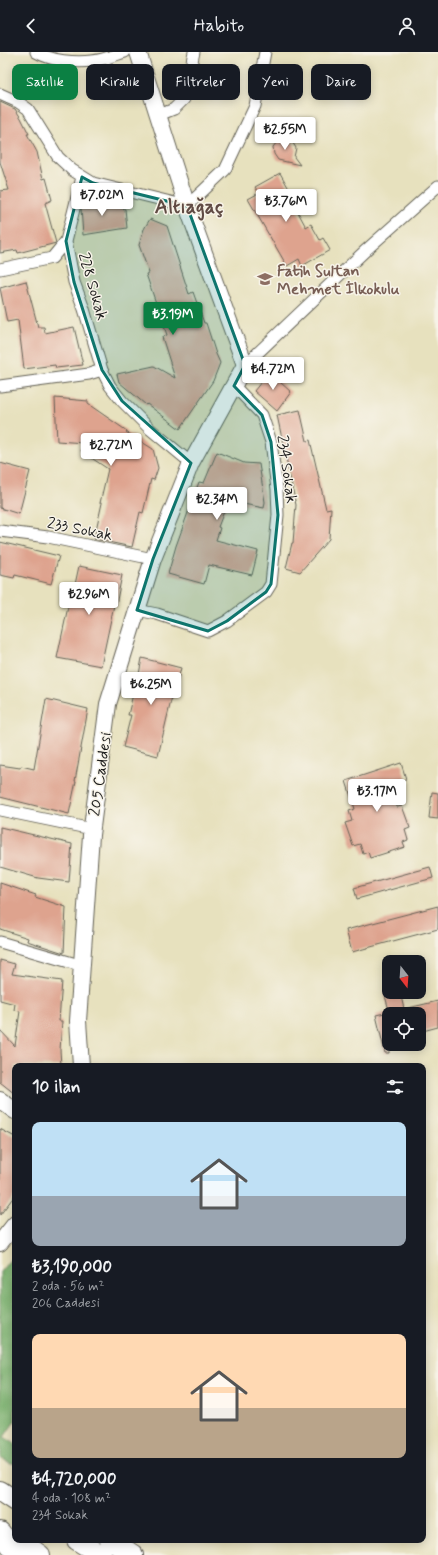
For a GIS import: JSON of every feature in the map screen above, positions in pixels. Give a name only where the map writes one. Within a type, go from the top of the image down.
[{"type":"highway","points":[[0,1491],[12,1493]]},
{"type":"highway","points":[[0,1491],[12,1499]]},
{"type":"highway","points":[[0,1528],[12,1536]]},
{"type":"highway","points":[[0,1532],[20,1555]]},
{"type":"highway","points":[[22,1543],[40,1555]]},
{"type":"highway","points":[[82,1543],[101,1555]]},
{"type":"highway","points":[[115,1543],[133,1555]]},
{"type":"street","points":[[36,52],[59,60],[77,62],[93,61],[125,52]]},
{"type":"street","points":[[138,52],[187,206],[245,365]]},
{"type":"street","points":[[159,115],[174,109],[184,99],[194,52]]},
{"type":"street","points":[[187,206],[225,170],[255,106],[265,52]]},
{"type":"street","points":[[0,94],[18,102],[28,109],[58,157],[82,177],[93,183],[187,206]]},
{"type":"street","name":"228 Sokak","points":[[82,177],[66,242],[74,282],[84,309],[102,370],[110,386],[122,401],[150,429],[191,463]]},
{"type":"street","name":"205 Caddesi","points":[[81,1063],[78,1021],[92,829],[108,704],[153,559],[191,463],[245,365],[366,250],[438,186]]},
{"type":"street","points":[[0,268],[52,258],[66,242]]},
{"type":"street","points":[[0,386],[89,374],[102,370]]},
{"type":"street","name":"234 Sokak","points":[[137,610],[157,614],[208,630],[228,621],[266,592],[271,584],[278,515],[277,489],[271,442],[262,415],[234,386]]},
{"type":"street","name":"233 Sokak","points":[[0,531],[48,537],[153,559]]},
{"type":"street","points":[[0,810],[92,829]]},
{"type":"street","points":[[0,942],[83,966]]},
{"type":"street","points":[[0,1100],[12,1109]]},
{"type":"street","points":[[0,1243],[12,1228]]},
{"type":"highlighted area","points":[[82,177],[93,183],[187,206],[245,365],[234,386],[262,415],[271,442],[278,515],[271,584],[266,592],[227,621],[208,631],[137,610],[153,559],[191,463],[122,401],[102,370],[74,282],[66,241]]},
{"type":"green space","points":[[12,1258],[12,1425],[4,1437],[12,1442],[12,1463],[0,1458],[0,1272]]},
{"type":"building","points":[[0,102],[15,109],[21,118],[29,134],[27,134],[37,152],[43,179],[46,178],[52,200],[45,203],[56,243],[18,253],[17,250],[0,253],[0,191],[9,190],[0,162]]},
{"type":"building","points":[[284,139],[291,140],[296,148],[294,157],[300,165],[278,160],[274,154],[273,147],[277,142]]},
{"type":"building","points":[[280,173],[296,201],[293,203],[306,227],[311,224],[320,240],[323,238],[330,250],[302,266],[299,259],[287,266],[248,199],[259,193],[255,187]]},
{"type":"building","points":[[84,198],[125,209],[127,228],[83,235],[81,208]]},
{"type":"building","points":[[150,219],[167,226],[189,294],[193,292],[220,363],[213,381],[180,429],[147,404],[146,405],[119,382],[117,374],[154,366],[175,378],[162,337],[167,335],[146,274],[149,273],[139,245],[144,229]]},
{"type":"building","points":[[26,281],[38,327],[44,327],[45,333],[74,327],[83,365],[56,368],[55,365],[24,369],[18,320],[7,322],[0,288]]},
{"type":"building","points":[[269,372],[291,392],[277,411],[254,391]]},
{"type":"building","points":[[55,398],[88,401],[88,404],[127,431],[126,432],[153,449],[158,468],[154,480],[151,479],[143,513],[140,512],[132,547],[94,539],[108,469],[81,451],[84,443],[57,441]]},
{"type":"building","points":[[300,410],[307,441],[310,440],[326,509],[331,508],[329,539],[300,572],[286,568],[293,543],[296,505],[277,415]]},
{"type":"building","points":[[217,452],[244,463],[259,464],[265,502],[264,508],[228,501],[218,527],[220,528],[216,540],[258,551],[252,575],[209,565],[204,584],[168,574],[176,546],[199,482],[204,483]]},
{"type":"building","points":[[0,463],[30,471],[19,514],[0,508]]},
{"type":"building","points":[[0,542],[59,556],[51,584],[15,575],[14,578],[0,575]]},
{"type":"building","points":[[79,566],[122,575],[101,666],[57,658],[69,602],[71,603]]},
{"type":"building","points":[[142,658],[181,668],[175,692],[173,692],[158,756],[123,747],[131,715],[128,715],[134,690],[136,691]]},
{"type":"building","points":[[46,699],[88,709],[69,814],[0,797],[0,765],[20,768],[21,766],[34,769]]},
{"type":"building","points":[[401,763],[406,779],[390,784],[397,807],[402,806],[410,828],[405,830],[408,840],[403,842],[405,847],[370,858],[368,852],[363,854],[360,844],[353,846],[345,823],[352,821],[349,811],[355,809],[346,781]]},
{"type":"building","points":[[432,792],[438,793],[438,819],[429,818]]},
{"type":"building","points":[[0,827],[72,844],[69,882],[38,878],[0,867]]},
{"type":"building","points":[[430,867],[433,878],[357,899],[354,888]]},
{"type":"building","points":[[0,883],[66,907],[64,953],[27,941],[28,938],[0,929]]},
{"type":"building","points":[[438,906],[438,929],[352,952],[346,930]]},
{"type":"building","points":[[0,960],[15,964],[12,974],[62,981],[59,1021],[62,1021],[61,1063],[12,1063],[12,1092],[0,1082],[0,1030],[15,1046],[20,1011],[14,1010],[15,1004],[0,1000]]},
{"type":"building","points":[[386,999],[402,999],[404,1007],[388,1007]]},
{"type":"building","points":[[438,1001],[438,1027],[426,1030],[426,1007],[412,1007]]},
{"type":"building","points":[[382,1014],[382,1040],[376,1015]]},
{"type":"building","points":[[0,1129],[12,1135],[12,1199],[0,1215]]},
{"type":"place","name":"Fatih Sultan Mehmet İlkokulu","points":[[265,279]]},
{"type":"district","name":"Altıağaç","points":[[189,206]]}]
